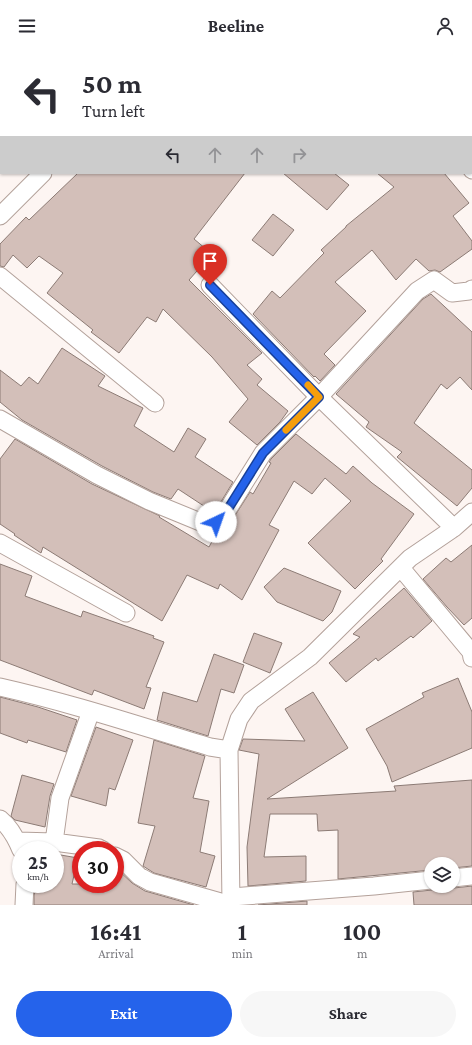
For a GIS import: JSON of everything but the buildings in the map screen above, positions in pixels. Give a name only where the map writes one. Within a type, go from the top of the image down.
[{"type":"street","points":[[0,216],[42,174]]},
{"type":"street","points":[[0,276],[155,403]]},
{"type":"street","points":[[0,419],[97,475],[149,502],[205,524],[216,522],[223,517],[263,453],[319,397],[417,291],[434,280],[452,293],[469,291],[472,289]]},
{"type":"street","points":[[210,285],[319,397],[454,528]]},
{"type":"street","points":[[231,902],[229,750],[238,719],[251,701],[310,657],[410,558],[454,528],[472,512]]},
{"type":"street","points":[[0,543],[126,613]]},
{"type":"street","points":[[401,568],[470,652],[472,658]]},
{"type":"street","points":[[0,687],[91,711],[210,747],[229,750]]},
{"type":"street","points":[[54,841],[60,798],[91,711]]},
{"type":"street","points":[[0,819],[8,826],[16,841]]},
{"type":"street","points":[[124,861],[140,876],[150,882],[231,902],[424,881]]},
{"type":"street","points":[[460,877],[472,876]]},
{"type":"street","points":[[24,905],[25,893]]},
{"type":"slow traffic","points":[[286,430],[319,397],[308,385]]},
{"type":"route","points":[[210,285],[319,397],[263,453],[223,517],[216,522]]}]
